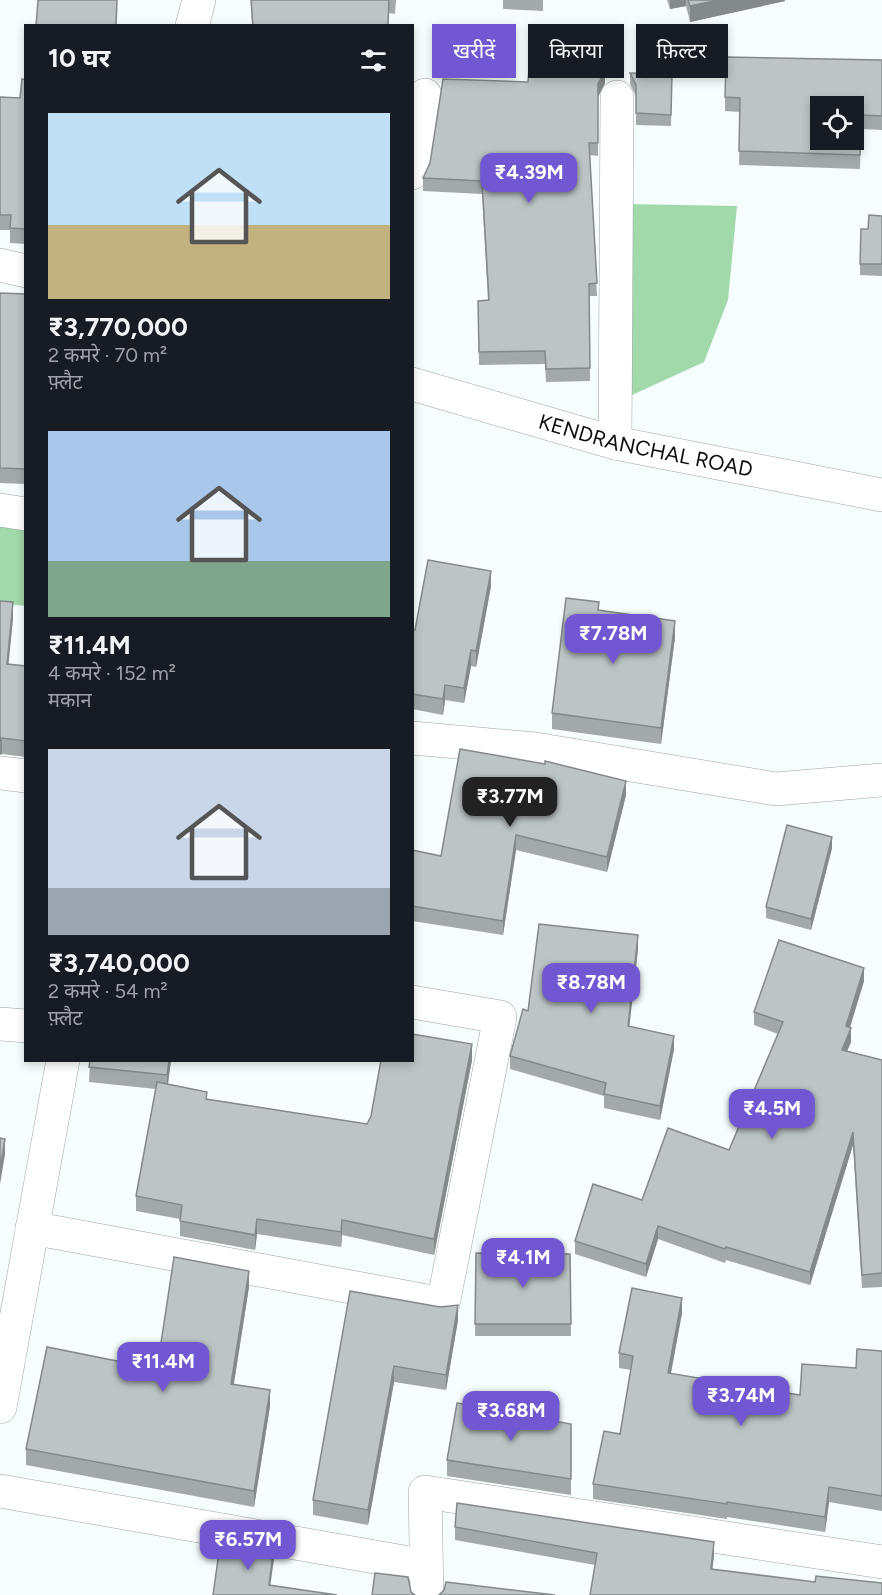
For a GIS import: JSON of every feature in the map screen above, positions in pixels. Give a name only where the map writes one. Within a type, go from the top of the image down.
[{"type":"street","points":[[193,24],[199,0]]},
{"type":"street","points":[[414,161],[425,95]]},
{"type":"street","points":[[615,443],[617,97]]},
{"type":"street","name":"KENDRANCHAL ROAD","points":[[414,385],[615,443],[882,495]]},
{"type":"street","points":[[0,510],[24,514]]},
{"type":"street","points":[[414,738],[535,750],[776,789],[882,780]]},
{"type":"street","points":[[0,773],[24,776]]},
{"type":"street","points":[[32,1228],[443,1304],[500,1017],[414,1002]]},
{"type":"street","points":[[0,1024],[24,1026]]},
{"type":"street","points":[[1,1400],[63,1062]]},
{"type":"street","points":[[0,1491],[427,1581],[424,1492],[882,1562]]},
{"type":"green space","points":[[626,204],[737,206],[728,300],[704,362],[632,395]]},
{"type":"green space","points":[[0,519],[24,522],[24,606],[0,603]]},
{"type":"building","points":[[38,0],[117,0],[116,24],[36,24]]},
{"type":"building","points":[[251,0],[389,0],[388,24],[253,24]]},
{"type":"building","points":[[688,0],[719,0],[690,6]]},
{"type":"building","points":[[728,57],[882,60],[882,116],[864,115],[864,96],[810,96],[810,150],[860,150],[860,155],[739,151],[740,98],[725,97]]},
{"type":"building","points":[[630,73],[636,73],[636,78],[672,78],[671,115],[636,113],[636,85]]},
{"type":"building","points":[[528,78],[601,78],[598,84],[598,143],[589,143],[597,283],[589,284],[590,368],[546,369],[545,351],[479,352],[478,301],[489,300],[482,181],[423,178],[430,163],[443,79],[528,82]]},
{"type":"building","points":[[22,79],[24,80],[24,229],[10,228],[11,215],[0,215],[0,97],[20,98]]},
{"type":"building","points":[[869,215],[882,216],[882,264],[860,264],[861,229],[868,229]]},
{"type":"building","points":[[0,293],[24,294],[24,469],[0,468]]},
{"type":"building","points":[[428,560],[491,571],[476,651],[471,650],[464,688],[445,685],[443,699],[414,694],[415,630]]},
{"type":"building","points":[[566,598],[599,602],[598,610],[675,621],[661,728],[552,713]]},
{"type":"building","points":[[0,601],[13,602],[7,664],[24,666],[24,741],[0,739]]},
{"type":"building","points":[[460,749],[545,764],[545,761],[626,781],[607,857],[516,835],[503,921],[414,906],[414,850],[441,856]]},
{"type":"building","points":[[787,825],[832,837],[811,919],[766,907]]},
{"type":"building","points":[[539,924],[638,935],[628,1026],[674,1036],[660,1106],[604,1094],[606,1083],[510,1056],[523,1009],[528,1011]]},
{"type":"building","points":[[779,940],[864,968],[846,1026],[851,1028],[842,1050],[882,1060],[882,1273],[862,1275],[853,1132],[810,1272],[726,1247],[725,1249],[658,1226],[646,1264],[575,1241],[593,1184],[642,1200],[668,1128],[729,1150],[783,1022],[754,1012]]},
{"type":"building","points":[[414,1034],[472,1044],[434,1239],[342,1220],[341,1232],[257,1219],[255,1235],[180,1221],[182,1205],[136,1196],[157,1082],[207,1092],[206,1099],[367,1124],[371,1116],[381,1062],[414,1062]]},
{"type":"building","points":[[90,1062],[169,1062],[167,1075],[89,1067]]},
{"type":"building","points":[[0,1138],[5,1139],[0,1169]]},
{"type":"building","points":[[476,1253],[570,1254],[571,1324],[475,1324]]},
{"type":"building","points":[[174,1257],[249,1271],[231,1384],[270,1390],[254,1491],[26,1449],[47,1347],[157,1369]]},
{"type":"building","points":[[632,1288],[682,1298],[668,1373],[800,1395],[802,1364],[856,1368],[857,1349],[882,1351],[882,1496],[829,1487],[825,1517],[593,1484],[604,1431],[620,1434],[633,1356],[619,1353]]},
{"type":"building","points":[[350,1291],[440,1307],[458,1305],[446,1375],[394,1366],[368,1510],[313,1500]]},
{"type":"building","points":[[457,1403],[571,1424],[571,1479],[447,1460]]},
{"type":"building","points":[[457,1503],[714,1542],[711,1569],[815,1582],[816,1576],[882,1583],[882,1595],[590,1595],[597,1553],[455,1527]]},
{"type":"building","points":[[221,1538],[274,1545],[269,1585],[337,1595],[213,1595]]},
{"type":"building","points":[[375,1573],[408,1577],[411,1592],[415,1595],[372,1595]]},
{"type":"building","points":[[446,1582],[555,1595],[439,1595],[444,1590]]}]
